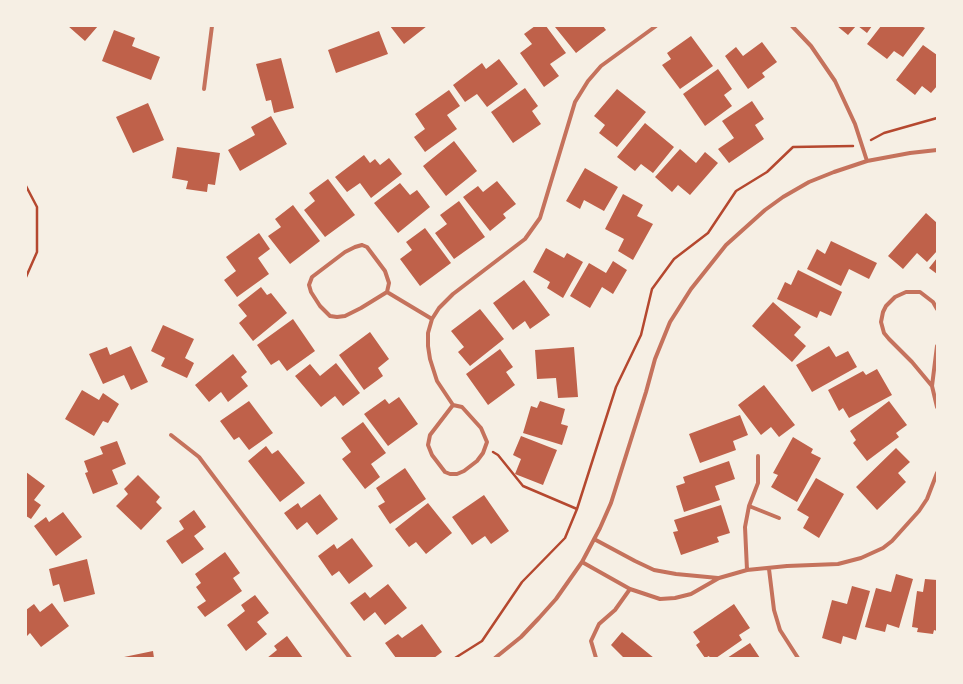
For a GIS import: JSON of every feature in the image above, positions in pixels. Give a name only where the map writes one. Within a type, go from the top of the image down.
[{"type":"street","points":[[204,89],[212,26]]},
{"type":"street","points":[[453,405],[430,435],[428,445],[432,455],[445,472],[457,474],[477,460],[486,448],[487,442],[480,428],[462,407],[453,405],[437,380],[430,359],[428,346],[428,333],[432,319],[439,308],[453,294],[525,239],[540,218],[575,102],[588,81],[601,66],[656,26]]},
{"type":"street","points":[[792,26],[811,46],[835,81],[855,124],[867,161]]},
{"type":"street","points":[[495,658],[521,637],[556,599],[582,562],[611,502],[655,359],[670,322],[691,289],[726,245],[765,210],[783,197],[809,182],[867,161],[910,152],[937,150]]},
{"type":"street","points":[[362,245],[367,247],[385,271],[389,283],[387,292],[361,308],[345,316],[337,317],[330,316],[320,306],[311,292],[309,285],[312,277],[340,256],[355,247],[362,245]]},
{"type":"street","points":[[387,292],[432,319]]},
{"type":"street","points":[[932,386],[912,362],[889,340],[884,333],[881,322],[886,306],[895,297],[906,292],[920,292],[926,295],[933,302],[937,310]]},
{"type":"street","points":[[937,346],[932,386],[937,407]]},
{"type":"street","points":[[172,435],[199,457],[350,658]]},
{"type":"street","points":[[747,570],[745,527],[749,506],[758,483],[758,456]]},
{"type":"street","points":[[582,562],[630,589],[660,599],[675,598],[691,594],[719,578],[747,570],[787,566],[838,564],[861,558],[883,548],[902,532],[927,499],[937,473]]},
{"type":"street","points":[[749,506],[779,518]]},
{"type":"street","points":[[594,538],[654,570],[676,574],[719,578]]},
{"type":"street","points":[[769,569],[774,610],[780,630],[798,658]]},
{"type":"street","points":[[596,658],[591,641],[599,624],[615,610],[630,589]]},
{"type":"path","points":[[26,186],[37,207],[37,252],[26,277]]},
{"type":"path","points":[[486,448],[498,455],[523,486],[577,510]]},
{"type":"building","points":[[68,26],[98,26],[85,41]]},
{"type":"building","points":[[390,26],[427,26],[404,44]]},
{"type":"building","points":[[535,26],[546,26],[566,53],[550,64],[559,76],[544,87],[520,53],[532,44],[524,34]]},
{"type":"building","points":[[603,26],[606,30],[576,53],[555,27]]},
{"type":"building","points":[[837,26],[856,26],[848,35]]},
{"type":"building","points":[[858,26],[872,26],[867,33]]},
{"type":"building","points":[[881,26],[921,26],[925,28],[903,57],[894,51],[887,59],[867,44]]},
{"type":"building","points":[[114,30],[135,38],[132,46],[160,57],[151,80],[102,61]]},
{"type":"building","points":[[379,31],[388,54],[336,73],[328,50]]},
{"type":"building","points":[[691,36],[713,66],[680,89],[662,65],[671,59],[667,53]]},
{"type":"building","points":[[762,42],[777,62],[762,73],[765,77],[748,89],[725,56],[736,47],[743,56]]},
{"type":"building","points":[[923,45],[937,55],[937,86],[931,93],[922,86],[915,95],[896,80]]},
{"type":"building","points":[[281,58],[294,108],[274,113],[271,100],[266,101],[256,64]]},
{"type":"building","points":[[499,59],[518,84],[487,107],[477,94],[465,102],[453,85],[482,63],[486,69]]},
{"type":"building","points":[[718,69],[732,89],[724,95],[732,106],[705,126],[683,94]]},
{"type":"building","points":[[525,88],[538,106],[532,111],[541,124],[513,143],[491,112]]},
{"type":"building","points":[[617,89],[646,112],[617,147],[599,133],[605,125],[594,116]]},
{"type":"building","points":[[449,90],[460,106],[447,115],[457,129],[425,152],[414,137],[425,129],[415,114]]},
{"type":"building","points":[[752,101],[764,119],[755,125],[764,139],[729,163],[718,149],[734,138],[722,121]]},
{"type":"building","points":[[148,103],[164,140],[133,153],[116,117]]},
{"type":"building","points":[[271,116],[287,144],[240,171],[228,150],[255,135],[251,127]]},
{"type":"building","points":[[645,123],[674,147],[653,173],[641,164],[635,171],[617,157]]},
{"type":"building","points":[[454,141],[477,171],[446,196],[423,166]]},
{"type":"building","points":[[177,147],[220,153],[215,185],[208,184],[207,192],[186,189],[188,181],[172,178]]},
{"type":"building","points":[[680,149],[696,163],[705,152],[718,163],[690,195],[678,185],[672,192],[655,177]]},
{"type":"building","points":[[364,155],[370,163],[375,159],[380,165],[389,158],[402,174],[371,198],[360,183],[347,192],[335,177]]},
{"type":"building","points":[[585,168],[618,187],[604,211],[584,200],[580,209],[566,201]]},
{"type":"building","points":[[328,179],[355,215],[325,237],[304,210],[315,201],[309,193]]},
{"type":"building","points":[[497,181],[516,204],[503,214],[506,218],[490,231],[463,197],[478,186],[483,192]]},
{"type":"building","points":[[400,183],[410,195],[417,190],[430,207],[398,233],[374,203]]},
{"type":"building","points":[[623,194],[643,205],[637,216],[653,224],[633,260],[618,251],[624,239],[605,229]]},
{"type":"building","points":[[459,201],[485,237],[454,259],[435,233],[447,224],[440,215]]},
{"type":"building","points":[[293,205],[320,241],[290,264],[268,236],[281,227],[275,219]]},
{"type":"building","points":[[926,213],[937,223],[937,251],[927,262],[917,253],[903,269],[888,256]]},
{"type":"building","points":[[425,228],[451,263],[420,286],[400,259],[412,250],[406,242]]},
{"type":"building","points":[[259,233],[270,249],[258,258],[269,274],[237,297],[224,280],[236,271],[226,257]]},
{"type":"building","points":[[831,241],[877,263],[869,279],[849,269],[841,286],[807,269],[817,249],[825,254]]},
{"type":"building","points":[[546,248],[564,258],[567,253],[583,262],[563,298],[547,288],[550,282],[533,272]]},
{"type":"building","points":[[937,258],[937,274],[929,268]]},
{"type":"building","points":[[613,261],[627,270],[613,294],[602,287],[590,308],[570,296],[589,263],[606,273]]},
{"type":"building","points":[[798,270],[842,292],[831,316],[820,311],[817,318],[777,299],[785,282],[791,285]]},
{"type":"building","points":[[524,280],[550,315],[530,329],[525,321],[513,330],[493,303]]},
{"type":"building","points":[[261,287],[267,295],[271,293],[287,313],[253,341],[239,323],[247,316],[238,305]]},
{"type":"building","points":[[773,302],[801,327],[794,335],[806,346],[792,362],[752,326]]},
{"type":"building","points":[[480,309],[504,339],[470,366],[458,352],[464,347],[451,331]]},
{"type":"building","points":[[293,319],[315,351],[287,371],[279,360],[271,365],[257,345]]},
{"type":"building","points":[[163,325],[194,339],[185,358],[194,363],[187,378],[161,366],[165,358],[151,351]]},
{"type":"building","points":[[370,332],[389,359],[378,368],[383,376],[364,390],[339,355]]},
{"type":"building","points":[[131,346],[148,382],[131,390],[124,375],[103,384],[89,354],[107,347],[110,355]]},
{"type":"building","points":[[829,346],[836,357],[848,351],[857,367],[812,392],[796,365]]},
{"type":"building","points":[[574,347],[578,397],[558,398],[556,378],[537,379],[535,350]]},
{"type":"building","points":[[500,349],[513,367],[506,372],[515,385],[488,405],[466,374]]},
{"type":"building","points":[[233,354],[247,372],[241,377],[248,386],[228,402],[221,392],[209,402],[195,385]]},
{"type":"building","points":[[336,363],[360,393],[343,406],[335,396],[321,407],[295,376],[310,364],[320,376]]},
{"type":"building","points":[[877,369],[892,395],[849,418],[843,408],[839,411],[828,390],[863,371],[866,375]]},
{"type":"building","points":[[764,385],[795,425],[779,437],[771,427],[761,435],[738,405]]},
{"type":"building","points":[[82,390],[99,400],[103,393],[119,404],[108,423],[103,421],[94,436],[65,419]]},
{"type":"building","points":[[399,397],[418,424],[388,446],[364,414],[385,399],[389,404]]},
{"type":"building","points":[[249,401],[273,433],[249,450],[239,437],[234,440],[220,421]]},
{"type":"building","points":[[540,401],[565,409],[561,424],[568,426],[562,445],[523,433],[531,406],[537,408]]},
{"type":"building","points":[[889,401],[907,425],[896,433],[899,437],[867,461],[853,443],[856,440],[850,431]]},
{"type":"building","points":[[740,415],[748,435],[733,441],[736,450],[700,463],[689,434]]},
{"type":"building","points":[[363,422],[386,453],[371,464],[380,477],[365,489],[342,459],[351,452],[341,438]]},
{"type":"building","points":[[521,436],[557,450],[543,485],[515,474],[521,459],[513,455]]},
{"type":"building","points":[[793,437],[813,449],[811,453],[821,458],[797,502],[771,487],[778,475],[773,473]]},
{"type":"building","points":[[117,441],[126,464],[112,470],[118,484],[93,494],[85,473],[88,472],[84,461],[103,454],[100,447]]},
{"type":"building","points":[[266,446],[272,454],[278,450],[305,483],[280,502],[248,461]]},
{"type":"building","points":[[896,448],[910,462],[898,473],[906,482],[877,510],[856,487]]},
{"type":"building","points":[[729,461],[735,479],[715,486],[720,500],[684,512],[676,486],[685,483],[683,477]]},
{"type":"building","points":[[405,468],[426,499],[390,524],[378,506],[385,502],[376,488]]},
{"type":"building","points":[[26,472],[45,486],[34,500],[41,505],[31,519],[26,516]]},
{"type":"building","points":[[138,475],[160,497],[156,502],[162,508],[141,530],[116,506],[128,494],[124,489]]},
{"type":"building","points":[[816,478],[844,494],[819,538],[803,528],[809,517],[797,510]]},
{"type":"building","points":[[320,494],[338,519],[317,535],[307,522],[297,530],[284,513],[298,503],[301,508]]},
{"type":"building","points":[[484,495],[509,531],[491,544],[485,536],[472,545],[452,517]]},
{"type":"building","points":[[428,503],[452,533],[426,554],[416,542],[409,547],[395,529]]},
{"type":"building","points":[[721,505],[730,533],[717,537],[719,542],[681,555],[673,532],[678,531],[674,520]]},
{"type":"building","points":[[194,510],[206,527],[194,536],[204,549],[182,564],[166,541],[184,529],[179,521]]},
{"type":"building","points":[[63,512],[82,537],[56,556],[34,526],[46,517],[49,522]]},
{"type":"building","points":[[352,538],[373,566],[349,584],[339,571],[332,576],[318,556],[334,544],[337,549]]},
{"type":"building","points":[[225,552],[240,573],[233,578],[242,591],[205,617],[197,607],[206,601],[196,587],[201,583],[195,574]]},
{"type":"building","points":[[87,559],[95,594],[64,602],[59,584],[53,586],[49,569]]},
{"type":"building","points":[[896,574],[913,579],[899,628],[887,624],[885,632],[865,627],[876,588],[891,592]]},
{"type":"building","points":[[925,579],[937,580],[937,631],[934,630],[933,634],[917,632],[918,628],[912,627],[917,591],[923,592]]},
{"type":"building","points":[[388,584],[407,608],[385,625],[375,612],[364,621],[350,603],[365,592],[370,598]]},
{"type":"building","points":[[852,586],[870,591],[856,640],[843,636],[841,644],[822,638],[832,600],[847,604]]},
{"type":"building","points":[[255,595],[269,613],[257,622],[267,634],[246,651],[227,625],[245,611],[241,605]]},
{"type":"building","points":[[52,603],[69,626],[41,647],[30,633],[26,637],[26,610],[34,604],[40,612]]},
{"type":"building","points":[[734,604],[750,628],[739,635],[742,640],[716,658],[710,658],[709,656],[705,658],[696,645],[700,642],[693,632]]},
{"type":"building","points":[[422,624],[442,652],[434,658],[396,658],[385,643],[398,634],[402,638]]},
{"type":"building","points":[[622,632],[654,658],[624,658],[611,645]]},
{"type":"building","points":[[287,636],[303,658],[267,658],[277,650],[274,646]]},
{"type":"building","points":[[750,643],[760,658],[727,658]]},
{"type":"building","points":[[153,651],[154,658],[124,658],[124,657]]}]
